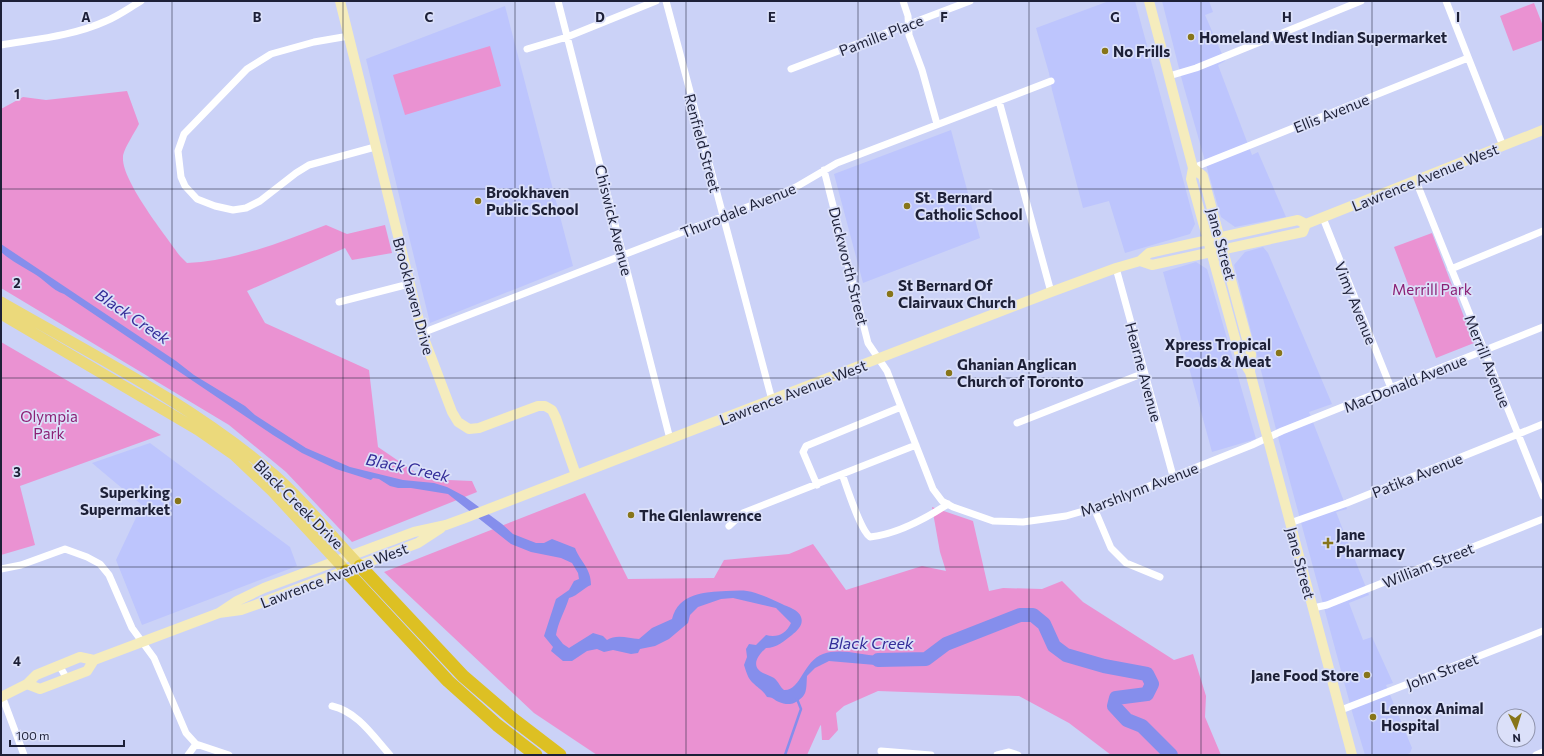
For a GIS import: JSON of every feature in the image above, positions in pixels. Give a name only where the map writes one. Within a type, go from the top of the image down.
[{"type":"highway","name":"Black Creek Drive","points":[[360,566],[462,676],[513,719],[560,755]]},
{"type":"highway","name":"Black Creek Drive","points":[[346,571],[448,681],[498,725],[536,755]]},
{"type":"main road","name":"Brookhaven Drive","points":[[340,1],[422,333],[452,412],[462,426],[469,429],[479,428],[530,408],[545,406],[552,410],[556,418],[576,475]]},
{"type":"main road","name":"Jane Street","points":[[1149,1],[1193,168],[1191,179],[1206,239],[1240,356],[1250,372],[1352,755]]},
{"type":"main road","name":"Lawrence Avenue West","points":[[219,613],[237,601],[264,588],[414,532],[446,525],[1051,292],[1116,268],[1140,261],[1149,253],[1206,239],[1298,220],[1306,224],[1543,130]]},
{"type":"main road","name":"Jane Street","points":[[1193,168],[1203,176],[1251,354],[1250,372]]},
{"type":"main road","name":"Lawrence Avenue West","points":[[1140,261],[1152,266],[1303,232],[1306,224]]},
{"type":"main road","name":"Black Creek Drive","points":[[1,302],[164,396],[229,438],[274,474],[360,566]]},
{"type":"main road","name":"Black Creek Drive","points":[[1,314],[198,430],[234,456],[272,491],[346,571]]},
{"type":"main road","name":"Lawrence Avenue West","points":[[2,697],[27,684],[36,675],[59,665],[80,657],[94,660],[219,613],[241,610],[418,543],[446,525]]},
{"type":"main road","name":"Lawrence Avenue West","points":[[27,684],[40,689],[87,671],[94,660]]},
{"type":"street","points":[[1,45],[61,36],[91,27],[141,1]]},
{"type":"street","name":"Chiswick Avenue","points":[[558,1],[670,439]]},
{"type":"street","points":[[528,49],[567,37],[656,1]]},
{"type":"street","name":"Renfield Street","points":[[666,1],[772,400]]},
{"type":"street","points":[[903,1],[908,16],[909,35],[922,70],[937,124]]},
{"type":"street","name":"Pamille Place","points":[[792,69],[970,1]]},
{"type":"street","points":[[1169,76],[1196,68],[1361,1]]},
{"type":"street","points":[[1446,1],[1504,146]]},
{"type":"street","points":[[348,36],[314,42],[271,54],[248,69],[184,134],[178,151],[181,177],[185,186],[197,199],[215,206],[232,210],[246,208],[260,201],[296,172],[309,165],[375,147]]},
{"type":"street","name":"Ellis Avenue","points":[[1193,168],[1468,58]]},
{"type":"street","name":"Thurodale Avenue","points":[[422,333],[796,188],[837,163],[1052,81]]},
{"type":"street","points":[[999,101],[1051,292]]},
{"type":"street","name":"Duckworth Street","points":[[824,170],[868,343],[886,371],[933,490],[948,504]]},
{"type":"street","name":"Merrill Avenue","points":[[1416,181],[1543,496]]},
{"type":"street","name":"Vimy Avenue","points":[[1323,218],[1390,388]]},
{"type":"street","points":[[1451,269],[1543,231]]},
{"type":"street","name":"Hearne Avenue","points":[[1116,268],[1173,476]]},
{"type":"street","points":[[339,302],[409,284]]},
{"type":"street","name":"MacDonald Avenue","points":[[1267,438],[1543,327]]},
{"type":"street","points":[[1017,423],[1144,373]]},
{"type":"street","points":[[817,485],[803,452],[806,446],[901,407]]},
{"type":"street","name":"Patika Avenue","points":[[1290,523],[1348,503],[1543,424]]},
{"type":"street","name":"Marshlynn Avenue","points":[[948,504],[977,516],[1007,523],[1066,516],[1094,508],[1267,438]]},
{"type":"street","points":[[729,526],[742,513],[817,485],[916,445]]},
{"type":"street","points":[[842,474],[866,534],[870,537],[900,529],[927,517],[948,504]]},
{"type":"street","points":[[1094,508],[1111,548],[1126,563],[1160,577]]},
{"type":"street","name":"William Street","points":[[1313,608],[1327,605],[1543,519]]},
{"type":"street","points":[[1,569],[21,565],[65,549],[87,556],[100,564],[109,575],[132,628],[154,658],[186,734],[196,744],[229,755]]},
{"type":"street","name":"John Street","points":[[1341,710],[1543,631]]},
{"type":"street","points":[[59,665],[67,679]]},
{"type":"street","points":[[2,697],[24,755]]},
{"type":"street","points":[[332,706],[355,717],[390,755]]},
{"type":"street","points":[[188,755],[196,744]]},
{"type":"street","points":[[881,751],[931,755]]},
{"type":"street","points":[[997,755],[1009,752],[1018,755]]},
{"type":"street","points":[[1536,755],[1543,752]]},
{"type":"shaded area","points":[[1109,1],[1135,1],[1195,224],[1190,234],[1125,253],[1109,201],[1083,208],[1052,90],[1049,73],[1036,28]]},
{"type":"shaded area","points":[[1162,1],[1209,1],[1213,12],[1205,15],[1225,61],[1218,65],[1252,155],[1258,152],[1286,217],[1235,227],[1221,217],[1183,84]]},
{"type":"shaded area","name":"Brookhaven Public School","points":[[505,6],[573,266],[430,323],[366,59]]},
{"type":"shaded area","name":"St. Bernard Catholic School","points":[[951,130],[980,238],[863,283],[834,174]]},
{"type":"shaded area","points":[[1263,247],[1268,253],[1332,404],[1309,412],[1347,509],[1336,512],[1369,595],[1349,603],[1363,640],[1372,637],[1393,683],[1386,685],[1412,748],[1410,753],[1405,755],[1365,755],[1353,715],[1279,441],[1234,265],[1245,252]]},
{"type":"shaded area","points":[[1196,262],[1207,269],[1256,439],[1212,452],[1163,272]]},
{"type":"shaded area","points":[[150,443],[290,547],[297,566],[142,625],[116,560],[142,505],[92,463]]},
{"type":"green space","points":[[1534,3],[1543,26],[1543,40],[1513,51],[1500,16]]},
{"type":"green space","points":[[490,46],[501,86],[405,115],[393,75]]},
{"type":"green space","points":[[127,91],[139,124],[124,154],[124,167],[136,193],[155,222],[180,256],[187,263],[223,259],[240,255],[258,250],[326,225],[347,234],[385,225],[392,253],[352,260],[345,248],[247,291],[265,323],[369,370],[378,447],[425,479],[472,481],[477,492],[352,542],[286,472],[229,425],[1,288],[1,109],[23,97],[46,100]]},
{"type":"green space","name":"Merrill Park","points":[[1432,233],[1474,343],[1436,358],[1394,247]]},
{"type":"green space","name":"Olympia Park","points":[[1,342],[161,435],[20,486],[35,545],[1,555]]},
{"type":"green space","points":[[585,493],[628,579],[714,578],[724,560],[789,554],[813,544],[846,590],[922,566],[946,571],[940,552],[932,507],[973,521],[989,591],[1003,588],[1042,589],[1062,581],[1083,602],[1174,660],[1193,654],[1206,696],[1205,717],[1221,755],[1111,755],[1069,723],[1019,696],[878,691],[844,706],[836,713],[838,730],[829,740],[822,740],[821,725],[807,755],[597,755],[534,713],[384,572]]},
{"type":"water","points":[[1,244],[176,361],[194,375],[245,406],[255,415],[306,448],[350,467],[403,480],[434,483],[447,487],[464,496],[513,534],[536,543],[544,543],[552,539],[575,548],[588,570],[591,585],[569,598],[558,626],[556,635],[563,644],[569,648],[593,633],[603,636],[607,640],[614,637],[639,639],[652,628],[672,619],[675,610],[686,599],[701,593],[747,591],[774,600],[796,611],[801,617],[802,623],[800,628],[780,644],[774,647],[766,648],[758,657],[756,664],[759,670],[774,678],[784,690],[790,689],[799,681],[806,669],[816,658],[830,652],[880,656],[897,655],[897,664],[887,666],[829,661],[815,668],[807,676],[807,685],[802,698],[792,704],[781,703],[767,697],[747,675],[744,665],[747,657],[746,649],[749,644],[756,645],[766,635],[774,636],[781,634],[787,630],[791,623],[776,608],[733,598],[721,599],[698,607],[690,615],[688,623],[669,639],[655,646],[640,649],[638,653],[631,654],[613,650],[604,652],[597,649],[587,651],[572,661],[563,661],[551,651],[553,647],[544,636],[556,599],[569,590],[574,581],[579,579],[578,573],[572,563],[561,558],[531,552],[511,544],[448,494],[390,486],[379,479],[373,478],[371,480],[336,469],[302,453],[56,290],[37,275],[9,258],[1,252]]},
{"type":"waterway","name":"Black Creek","points":[[878,660],[926,659],[946,644],[1020,615],[1033,615],[1044,624],[1054,646],[1066,655],[1104,666],[1147,674],[1152,684],[1147,694],[1116,698],[1114,706],[1127,720],[1142,726],[1171,755]]},
{"type":"waterway","points":[[785,755],[801,709],[797,699]]},
{"type":"place","name":"Homeland West Indian Supermarket","points":[[1191,37]]},
{"type":"place","name":"No Frills","points":[[1105,51]]},
{"type":"place","name":"Brookhaven Public School","points":[[478,201]]},
{"type":"place","name":"St. Bernard Catholic School","points":[[907,206]]},
{"type":"place","name":"St Bernard Of Clairvaux Church","points":[[890,294]]},
{"type":"place","name":"Xpress Tropical Foods & Meat","points":[[1279,353]]},
{"type":"place","name":"Ghanian Anglican Church of Toronto","points":[[949,373]]},
{"type":"place","name":"Superking Supermarket","points":[[178,501]]},
{"type":"place","name":"The Glenlawrence","points":[[631,515]]},
{"type":"place","name":"Jane Pharmacy","points":[[1328,543]]},
{"type":"place","name":"Jane Food Store","points":[[1367,675]]},
{"type":"place","name":"Lennox Animal Hospital","points":[[1373,717]]}]
